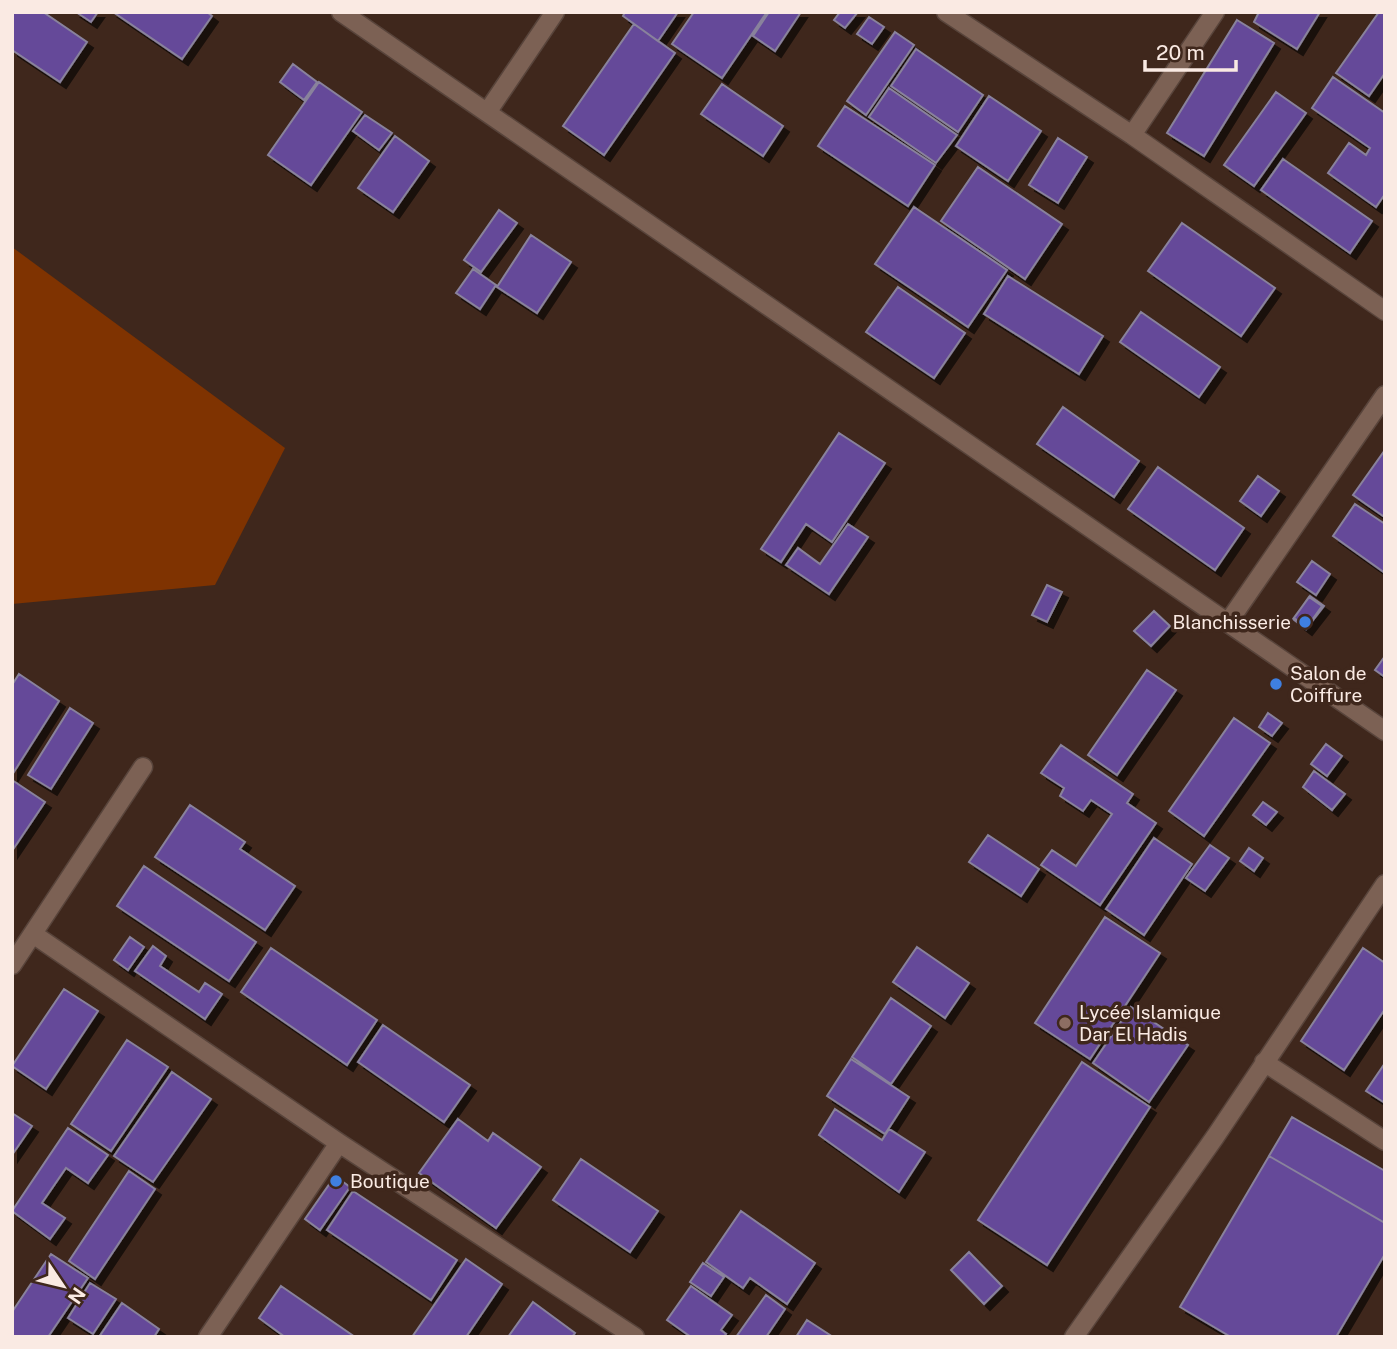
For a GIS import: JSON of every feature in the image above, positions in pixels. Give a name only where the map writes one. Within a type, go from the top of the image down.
[{"type":"street","points":[[341,12],[1385,730]]},
{"type":"street","points":[[488,111],[555,12]]},
{"type":"street","points":[[946,12],[1132,135],[1385,312]]},
{"type":"street","points":[[1132,135],[1215,12]]},
{"type":"street","points":[[1228,621],[1385,395]]},
{"type":"street","points":[[12,965],[143,768]]},
{"type":"street","points":[[1074,1337],[1215,1138],[1385,884]]},
{"type":"street","points":[[33,934],[339,1143],[632,1336]]},
{"type":"street","points":[[1264,1062],[1385,1140]]},
{"type":"street","points":[[208,1337],[339,1143]]},
{"type":"shaded area","points":[[12,247],[285,448],[215,585],[12,604]]},
{"type":"building","points":[[12,12],[43,12],[87,42],[60,82],[12,50]]},
{"type":"building","points":[[76,12],[98,12],[91,22]]},
{"type":"building","points":[[113,12],[207,12],[212,16],[182,59]]},
{"type":"building","points":[[625,12],[678,12],[658,41],[623,16]]},
{"type":"building","points":[[694,12],[767,12],[722,78],[672,44]]},
{"type":"building","points":[[769,12],[801,12],[775,51],[753,36]]},
{"type":"building","points":[[840,12],[858,12],[845,28],[834,20]]},
{"type":"building","points":[[1259,12],[1320,12],[1297,49],[1254,22]]},
{"type":"building","points":[[1379,12],[1385,12],[1385,73],[1369,96],[1336,73]]},
{"type":"building","points":[[869,17],[884,27],[872,44],[857,34]]},
{"type":"building","points":[[1237,20],[1274,43],[1204,156],[1167,133]]},
{"type":"building","points":[[634,24],[675,53],[604,155],[563,126]]},
{"type":"building","points":[[895,32],[914,45],[866,115],[847,101]]},
{"type":"building","points":[[916,49],[983,95],[958,132],[891,86]]},
{"type":"building","points":[[293,64],[317,82],[304,100],[280,82]]},
{"type":"building","points":[[1333,77],[1385,113],[1385,194],[1376,207],[1328,173],[1349,143],[1366,155],[1370,148],[1312,108]]},
{"type":"building","points":[[319,82],[362,112],[311,185],[268,155]]},
{"type":"building","points":[[722,84],[783,126],[763,156],[701,114]]},
{"type":"building","points":[[889,88],[957,135],[936,163],[869,117]]},
{"type":"building","points":[[1276,92],[1306,113],[1254,186],[1224,165]]},
{"type":"building","points":[[989,96],[1041,131],[1008,181],[956,146]]},
{"type":"building","points":[[845,106],[935,165],[908,206],[818,146]]},
{"type":"building","points":[[365,115],[392,133],[379,150],[353,131]]},
{"type":"building","points":[[395,136],[429,161],[393,212],[358,188]]},
{"type":"building","points":[[1058,138],[1087,157],[1058,203],[1029,185]]},
{"type":"building","points":[[1283,159],[1372,221],[1350,253],[1261,190]]},
{"type":"building","points":[[978,167],[1062,224],[1025,279],[941,221]]},
{"type":"building","points":[[914,207],[1007,270],[968,327],[875,264]]},
{"type":"building","points":[[499,210],[517,223],[481,272],[464,260]]},
{"type":"building","points":[[1182,223],[1275,288],[1241,336],[1148,271]]},
{"type":"building","points":[[531,235],[571,262],[537,313],[497,287]]},
{"type":"building","points":[[473,269],[496,285],[480,309],[456,293]]},
{"type":"building","points":[[1008,276],[1103,336],[1079,374],[984,314]]},
{"type":"building","points":[[898,287],[965,333],[934,378],[866,332]]},
{"type":"building","points":[[1141,312],[1220,367],[1199,397],[1120,342]]},
{"type":"building","points":[[1063,407],[1139,461],[1114,497],[1037,444]]},
{"type":"building","points":[[839,433],[885,463],[832,542],[806,524],[781,562],[761,549]]},
{"type":"building","points":[[1385,450],[1385,514],[1383,516],[1353,495]]},
{"type":"building","points":[[1158,467],[1244,528],[1215,570],[1128,509]]},
{"type":"building","points":[[1258,476],[1279,491],[1261,516],[1240,501]]},
{"type":"building","points":[[1355,504],[1385,524],[1385,573],[1333,536]]},
{"type":"building","points":[[848,524],[868,537],[829,594],[786,565],[798,548],[820,564]]},
{"type":"building","points":[[1312,561],[1330,574],[1316,595],[1297,582]]},
{"type":"building","points":[[1047,585],[1062,592],[1047,622],[1032,615]]},
{"type":"building","points":[[1310,596],[1324,606],[1306,629],[1293,619]]},
{"type":"building","points":[[1309,597],[1322,606],[1307,627],[1294,618]]},
{"type":"building","points":[[1154,611],[1170,626],[1151,646],[1134,631]]},
{"type":"building","points":[[1385,656],[1385,677],[1375,670]]},
{"type":"building","points":[[1147,670],[1176,690],[1117,775],[1088,755]]},
{"type":"building","points":[[19,674],[59,701],[12,775],[12,685]]},
{"type":"building","points":[[70,708],[93,723],[51,789],[28,775]]},
{"type":"building","points":[[1268,713],[1282,723],[1272,736],[1259,727]]},
{"type":"building","points":[[1234,718],[1270,743],[1204,836],[1169,811]]},
{"type":"building","points":[[1326,744],[1342,756],[1327,776],[1311,764]]},
{"type":"building","points":[[1061,745],[1133,794],[1127,803],[1156,823],[1100,905],[1041,865],[1052,850],[1076,866],[1112,814],[1091,800],[1083,811],[1060,796],[1064,788],[1041,773]]},
{"type":"building","points":[[1314,771],[1345,794],[1332,810],[1303,787]]},
{"type":"building","points":[[12,780],[45,802],[12,851]]},
{"type":"building","points":[[1263,802],[1277,812],[1266,825],[1253,815]]},
{"type":"building","points":[[190,805],[245,842],[240,849],[295,886],[265,930],[155,857]]},
{"type":"building","points":[[988,835],[1039,869],[1021,896],[969,862]]},
{"type":"building","points":[[1154,838],[1192,864],[1144,935],[1106,909]]},
{"type":"building","points":[[1210,845],[1229,858],[1205,891],[1186,878]]},
{"type":"building","points":[[1249,848],[1263,858],[1254,871],[1240,861]]},
{"type":"building","points":[[144,866],[256,942],[229,981],[117,906]]},
{"type":"building","points":[[1105,917],[1160,953],[1090,1059],[1035,1023]]},
{"type":"building","points":[[130,937],[144,947],[128,970],[114,960]]},
{"type":"building","points":[[153,946],[166,956],[160,966],[199,992],[205,983],[222,994],[205,1019],[135,971]]},
{"type":"building","points":[[917,947],[969,983],[945,1018],[893,982]]},
{"type":"building","points":[[271,948],[377,1020],[347,1065],[241,992]]},
{"type":"building","points":[[1363,948],[1385,963],[1385,1009],[1344,1070],[1301,1041]]},
{"type":"building","points":[[64,989],[98,1011],[46,1089],[12,1066]]},
{"type":"building","points":[[891,998],[931,1026],[891,1084],[852,1057]]},
{"type":"building","points":[[1131,1007],[1188,1045],[1149,1102],[1093,1063]]},
{"type":"building","points":[[383,1025],[470,1085],[444,1122],[358,1062]]},
{"type":"building","points":[[127,1040],[168,1067],[111,1151],[71,1124]]},
{"type":"building","points":[[851,1059],[909,1097],[885,1134],[827,1096]]},
{"type":"building","points":[[1082,1062],[1150,1107],[1047,1265],[978,1220]]},
{"type":"building","points":[[1385,1063],[1385,1103],[1366,1091]]},
{"type":"building","points":[[172,1072],[211,1099],[153,1182],[114,1156]]},
{"type":"building","points":[[835,1109],[882,1140],[889,1129],[925,1152],[899,1192],[819,1135]]},
{"type":"building","points":[[12,1113],[32,1126],[12,1155]]},
{"type":"building","points":[[1292,1117],[1385,1171],[1385,1223],[1269,1156]]},
{"type":"building","points":[[458,1119],[488,1141],[493,1133],[541,1167],[496,1228],[419,1173]]},
{"type":"building","points":[[68,1128],[108,1155],[88,1183],[66,1168],[42,1203],[65,1218],[50,1239],[12,1211]]},
{"type":"building","points":[[1269,1156],[1385,1223],[1385,1254],[1336,1337],[1231,1337],[1180,1307]]},
{"type":"building","points":[[581,1159],[658,1211],[630,1252],[553,1200]]},
{"type":"building","points":[[129,1171],[155,1189],[95,1279],[69,1261]]},
{"type":"building","points":[[335,1176],[350,1187],[320,1230],[305,1219]]},
{"type":"building","points":[[353,1191],[457,1260],[431,1300],[327,1230]]},
{"type":"building","points":[[741,1211],[815,1263],[787,1304],[750,1278],[743,1288],[706,1262]]},
{"type":"building","points":[[969,1252],[1002,1286],[984,1304],[951,1270]]},
{"type":"building","points":[[51,1254],[88,1278],[48,1337],[12,1337],[12,1312]]},
{"type":"building","points":[[466,1259],[502,1284],[466,1337],[412,1337]]},
{"type":"building","points":[[703,1263],[724,1277],[711,1296],[690,1282]]},
{"type":"building","points":[[90,1283],[116,1299],[93,1334],[68,1318]]},
{"type":"building","points":[[281,1286],[355,1337],[285,1337],[259,1318]]},
{"type":"building","points":[[691,1286],[732,1315],[721,1330],[726,1334],[724,1337],[691,1337],[667,1320]]},
{"type":"building","points":[[766,1295],[785,1309],[766,1337],[736,1337]]},
{"type":"building","points":[[533,1302],[575,1333],[572,1337],[508,1337]]},
{"type":"building","points":[[122,1303],[159,1329],[154,1337],[99,1337]]},
{"type":"building","points":[[807,1320],[833,1337],[796,1337]]},
{"type":"place","name":"Blanchisserie","points":[[1305,622]]},
{"type":"place","name":"Salon de Coiffure","points":[[1276,684]]},
{"type":"place","name":"Lycée Islamique Dar El Hadis","points":[[1065,1023]]},
{"type":"place","name":"Boutique","points":[[336,1181]]}]
